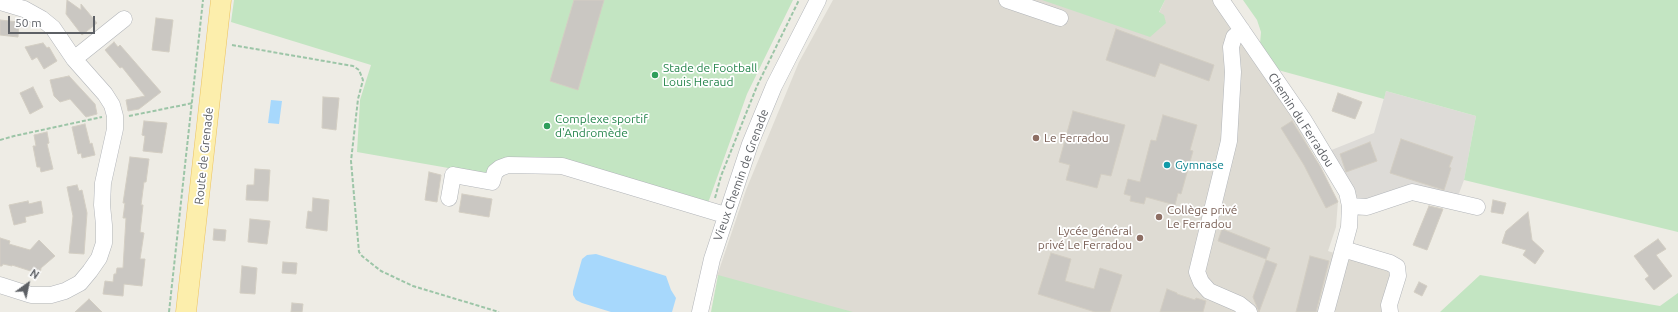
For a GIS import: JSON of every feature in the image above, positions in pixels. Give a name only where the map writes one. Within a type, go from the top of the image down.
[{"type":"main road","name":"Route de Grenade","points":[[186,312],[221,0]]},
{"type":"street","name":"Vieux Chemin de Grenade","points":[[700,312],[712,259],[725,215],[750,144],[774,86],[818,0]]},
{"type":"street","points":[[1007,0],[1060,18]]},
{"type":"street","name":"Chemin du Ferradou","points":[[1221,0],[1303,119],[1347,192],[1350,206],[1349,227],[1326,312]]},
{"type":"street","points":[[0,2],[24,8],[53,28],[74,59],[105,94],[112,105],[115,116],[113,144],[103,183],[102,204],[104,243],[99,258],[80,283],[65,291],[50,295],[31,295],[0,285]]},
{"type":"street","points":[[74,59],[124,19]]},
{"type":"street","points":[[1242,30],[1234,37],[1231,47],[1233,72],[1229,141],[1197,272],[1201,282],[1209,291],[1239,304],[1249,312]]},
{"type":"street","points":[[449,198],[452,175],[492,182],[495,172],[508,165],[562,166],[725,215]]},
{"type":"street","points":[[1350,206],[1367,207],[1412,192],[1477,207]]},
{"type":"street","points":[[1343,250],[1390,263],[1397,268],[1398,276],[1389,305],[1390,312]]},
{"type":"path","points":[[169,312],[203,0]]},
{"type":"path","points":[[216,43],[353,66],[359,70],[363,80],[358,99],[351,162],[359,252],[381,272],[413,286],[499,312]]},
{"type":"shaded area","name":"Le Ferradou","points":[[833,0],[1053,0],[1149,34],[1165,0],[1216,0],[1292,115],[1338,201],[1336,227],[1328,251],[1394,273],[1382,312],[850,312],[717,276],[746,190],[799,62]]},
{"type":"shaded area","points":[[1386,91],[1476,116],[1464,180],[1457,199],[1429,191],[1361,204],[1329,151],[1374,133]]},
{"type":"green space","name":"Complexe sportif d'Andromède","points":[[234,0],[793,0],[747,94],[708,203],[560,171],[519,170],[494,176],[357,152],[360,100],[371,65],[231,22]]},
{"type":"green space","points":[[1042,0],[1165,0],[1159,12],[1164,15],[1166,23],[1150,37]]},
{"type":"green space","points":[[1243,0],[1678,0],[1678,232],[1464,180],[1476,116],[1386,91],[1384,99],[1278,70],[1260,44],[1261,32],[1257,20]]},
{"type":"green space","points":[[718,275],[853,312],[711,312]]},
{"type":"green space","points":[[1480,275],[1660,306],[1678,293],[1678,312],[1440,312]]},
{"type":"water","points":[[271,100],[282,101],[279,124],[268,123]]},
{"type":"water","points":[[596,254],[666,276],[671,290],[676,298],[672,312],[611,312],[576,300],[573,295],[573,291],[582,259],[587,255]]},
{"type":"building","points":[[67,0],[81,10],[81,4],[97,23],[82,35],[66,14]]},
{"type":"building","points":[[574,0],[604,0],[578,90],[550,81]]},
{"type":"building","points":[[156,18],[173,20],[169,52],[152,50]]},
{"type":"building","points":[[0,20],[19,22],[18,37],[0,35]]},
{"type":"building","points":[[1116,29],[1214,65],[1209,81],[1160,63],[1155,77],[1106,60]]},
{"type":"building","points":[[114,42],[118,47],[120,45],[161,92],[139,109],[128,111],[126,100],[145,96],[122,67],[120,68],[105,50]]},
{"type":"building","points":[[43,43],[47,48],[49,47],[57,61],[44,69],[37,57],[32,60],[25,47]]},
{"type":"building","points":[[69,76],[95,104],[97,114],[86,117],[70,99],[60,102],[54,96],[50,80]]},
{"type":"building","points":[[33,87],[43,107],[30,114],[20,93]]},
{"type":"building","points":[[1338,93],[1362,102],[1355,119],[1332,111]]},
{"type":"building","points":[[323,97],[339,98],[336,130],[322,128]]},
{"type":"building","points":[[1073,111],[1125,125],[1111,176],[1101,174],[1097,188],[1066,180],[1070,165],[1059,162]]},
{"type":"building","name":"Gymnase","points":[[1163,115],[1197,125],[1190,150],[1193,151],[1181,194],[1178,193],[1175,205],[1146,197],[1144,204],[1130,201],[1131,196],[1124,194],[1128,179],[1140,182],[1151,140],[1156,141]]},
{"type":"building","points":[[144,121],[167,123],[162,153],[143,151],[145,136],[142,135]]},
{"type":"building","points":[[1292,121],[1320,166],[1338,202],[1326,208],[1304,165],[1281,128]]},
{"type":"building","points":[[85,124],[90,144],[92,143],[95,155],[82,158],[81,153],[78,154],[72,127]]},
{"type":"building","points":[[47,132],[49,143],[47,144],[53,169],[41,172],[40,167],[37,167],[33,146],[36,146],[34,135]]},
{"type":"building","points":[[1401,139],[1453,157],[1449,167],[1451,168],[1444,190],[1390,173]]},
{"type":"building","points":[[1370,142],[1377,161],[1346,172],[1340,154]]},
{"type":"building","points":[[130,157],[149,159],[141,205],[143,205],[140,232],[144,233],[140,259],[145,259],[142,286],[124,284],[123,296],[103,294],[105,281],[113,282],[114,274],[116,274],[117,268],[123,268],[126,218],[123,218],[125,203],[123,203]]},
{"type":"building","points":[[255,169],[270,170],[268,201],[246,200],[247,185],[254,185]]},
{"type":"building","points":[[429,172],[441,175],[437,202],[425,200]]},
{"type":"building","points":[[77,185],[79,191],[82,190],[87,213],[84,254],[69,253],[73,216],[67,187]]},
{"type":"building","points":[[462,194],[492,199],[489,217],[459,212]]},
{"type":"building","points":[[313,198],[329,200],[327,231],[306,228],[308,211],[312,212]]},
{"type":"building","points":[[1493,200],[1506,203],[1503,214],[1491,212]]},
{"type":"building","points":[[28,201],[29,204],[41,201],[43,213],[25,217],[26,222],[14,225],[9,205]]},
{"type":"building","points":[[1429,206],[1443,209],[1427,250],[1413,245]]},
{"type":"building","points":[[1528,212],[1532,240],[1544,251],[1535,264],[1523,255],[1526,250],[1502,243],[1506,231]]},
{"type":"building","points":[[250,219],[270,221],[267,244],[248,242]]},
{"type":"building","points":[[214,229],[226,230],[225,241],[213,240]]},
{"type":"building","points":[[1222,229],[1270,248],[1266,259],[1218,241]]},
{"type":"building","points":[[0,238],[10,241],[9,244],[30,250],[39,240],[55,256],[41,268],[40,274],[12,265],[3,264],[0,266]]},
{"type":"building","points":[[1658,239],[1666,249],[1656,255],[1672,276],[1654,290],[1645,279],[1649,276],[1634,256]]},
{"type":"building","points":[[1051,253],[1071,259],[1065,281],[1094,289],[1100,268],[1122,275],[1110,312],[1095,312],[1038,294]]},
{"type":"building","points":[[1310,256],[1329,261],[1316,312],[1296,312]]},
{"type":"building","points":[[1266,260],[1277,264],[1259,312],[1253,297]]},
{"type":"building","points":[[283,262],[297,263],[296,274],[282,273]]},
{"type":"building","points":[[242,266],[257,268],[255,294],[240,293]]},
{"type":"building","points":[[1419,282],[1427,286],[1422,296],[1414,292]]},
{"type":"building","points":[[1167,289],[1195,300],[1196,298],[1206,301],[1203,312],[1160,312]]},
{"type":"building","points":[[89,299],[102,312],[75,312]]},
{"type":"building","points":[[292,303],[303,304],[302,312],[291,312]]},
{"type":"place","name":"Stade de Football Louis Heraud","points":[[655,75]]},
{"type":"place","name":"Complexe sportif d'Andromède","points":[[547,126]]},
{"type":"place","name":"Le Ferradou","points":[[1036,138]]},
{"type":"place","name":"Gymnase","points":[[1167,165]]},
{"type":"place","name":"Collège privé Le Ferradou","points":[[1159,217]]},
{"type":"place","name":"Lycée général privé Le Ferradou","points":[[1140,238]]}]
